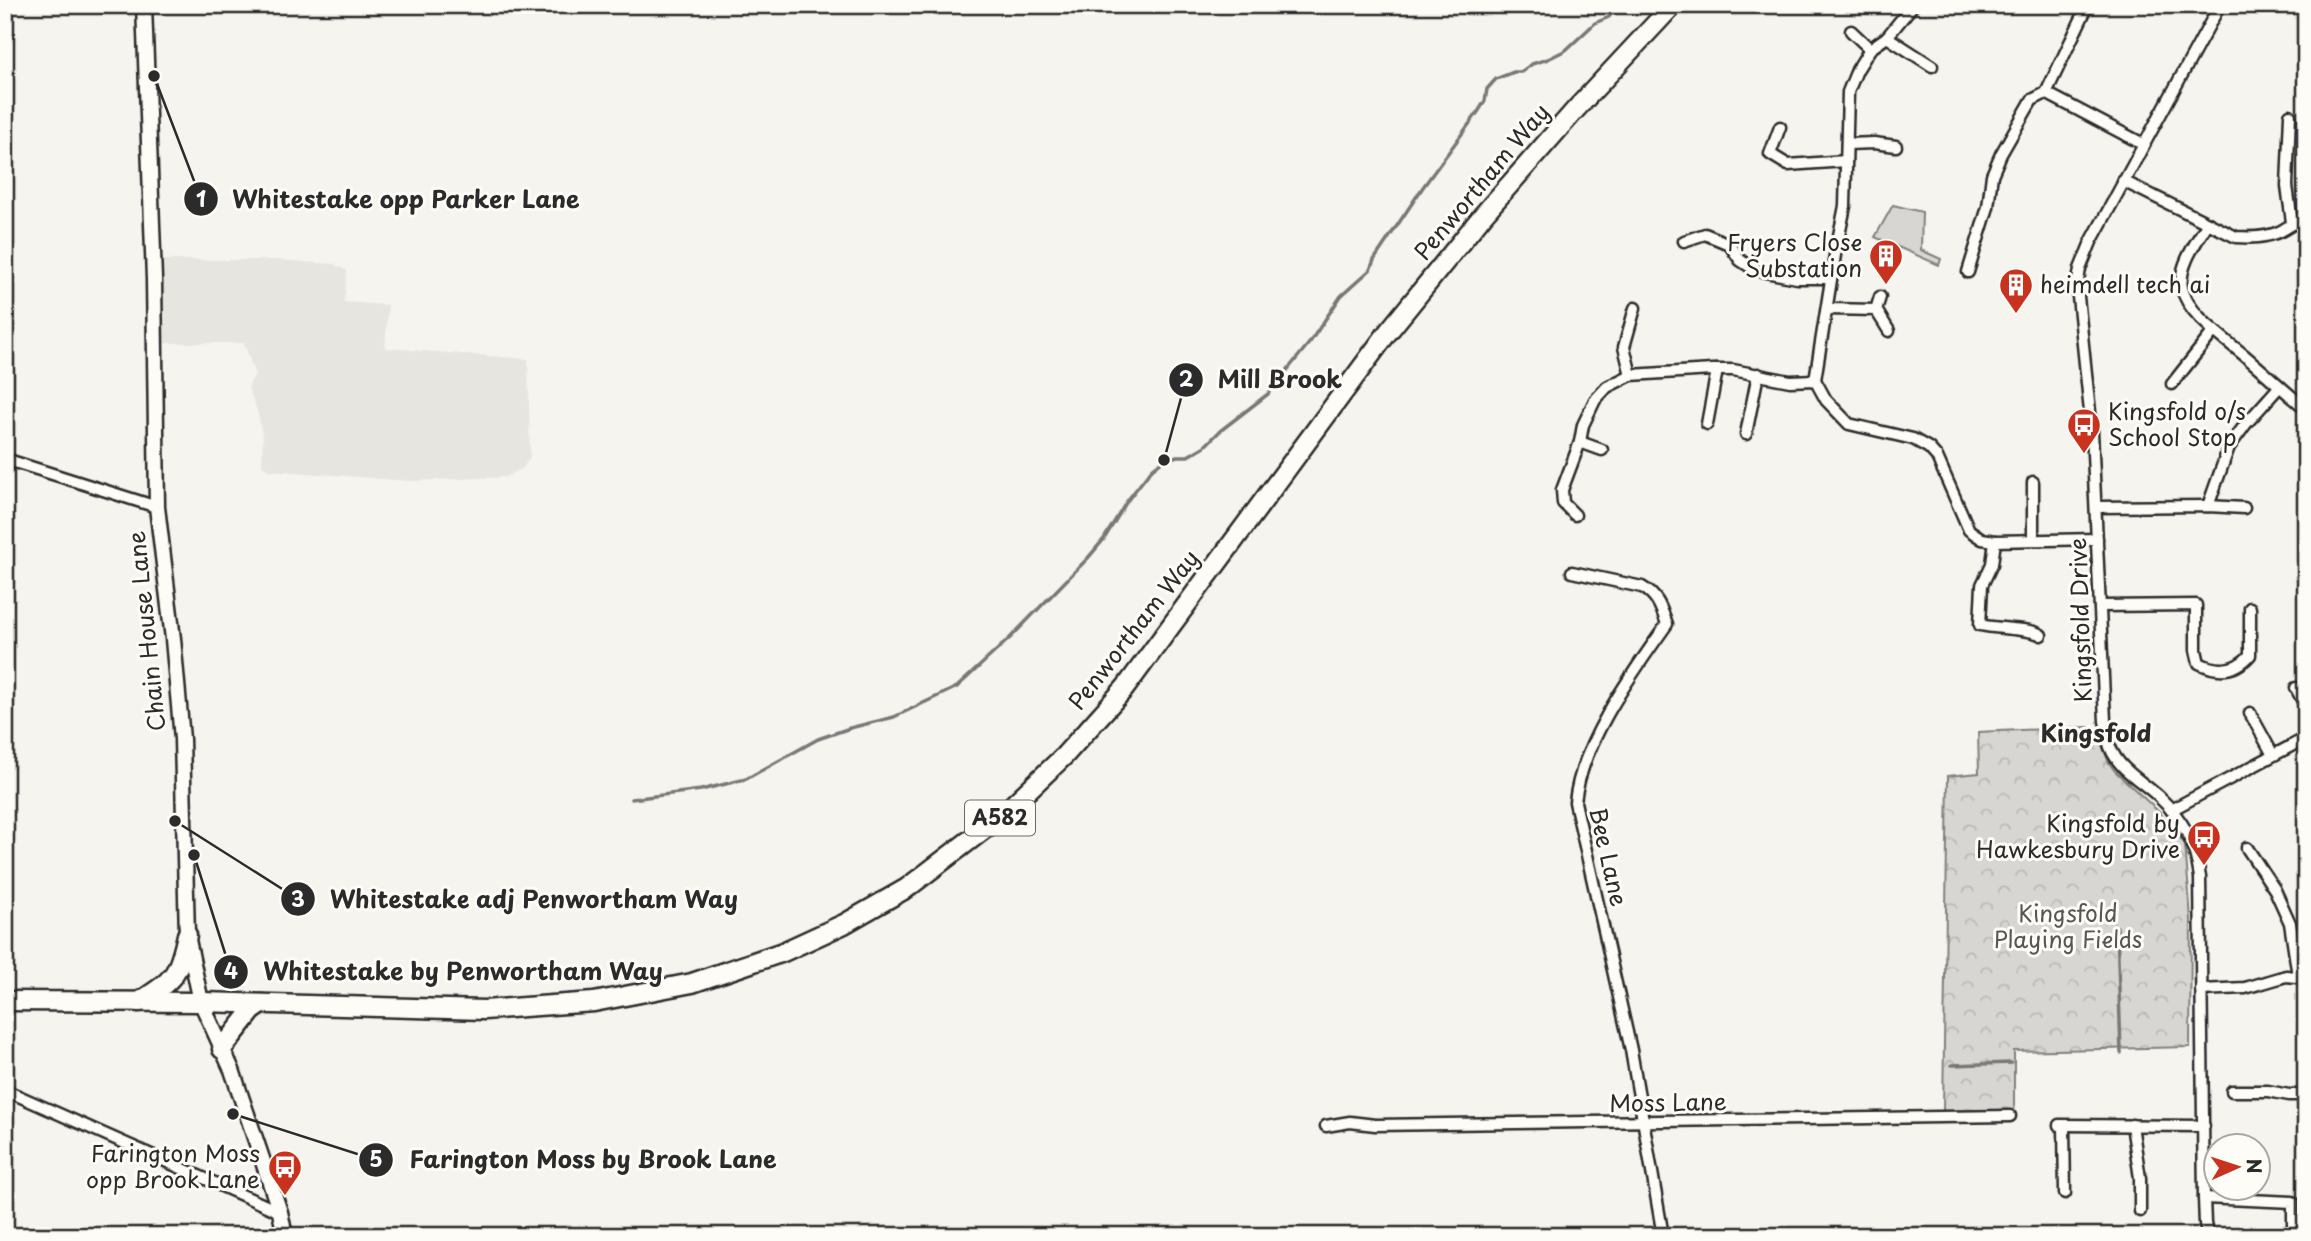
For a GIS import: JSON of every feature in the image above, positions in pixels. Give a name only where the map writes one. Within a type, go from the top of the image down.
[{"type":"highway","name":"Penwortham Way","points":[[5,1001],[201,1002],[484,1010],[594,1002],[692,983],[783,952],[844,924],[907,888],[1000,817],[1064,756],[1125,688],[1388,332],[1483,215],[1668,9]]},
{"type":"highway","points":[[139,1002],[169,982],[181,962],[187,935]]},
{"type":"highway","points":[[222,1049],[252,1011],[261,1004]]},
{"type":"street","name":"Chain House Lane","points":[[144,5],[154,279],[157,507],[182,739],[187,935],[201,1002],[236,1082],[280,1212],[285,1236]]},
{"type":"street","points":[[1913,5],[1887,37],[1870,49],[1848,92],[1845,206],[1815,380],[1826,400],[1849,424],[1913,439],[1929,449],[1937,457],[1969,530],[1982,539],[2097,539]]},
{"type":"street","points":[[1969,272],[1987,207],[1992,175],[2001,154],[2032,100],[2046,93],[2088,5]]},
{"type":"street","name":"Kingsfold Drive","points":[[2204,1132],[2198,863],[2190,836],[2171,810],[2119,762],[2110,748],[2105,721],[2092,431],[2077,287],[2080,269],[2091,242],[2220,5]]},
{"type":"street","points":[[1851,32],[1870,49]]},
{"type":"street","points":[[1887,37],[1931,66]]},
{"type":"street","points":[[2046,93],[2143,144]]},
{"type":"street","points":[[2290,115],[2287,186],[2292,222]]},
{"type":"street","points":[[1780,127],[1770,154],[1788,165],[1846,161]]},
{"type":"street","points":[[1847,144],[1874,143],[1896,146]]},
{"type":"street","points":[[2123,181],[2236,237],[2256,238],[2282,230],[2292,222],[2306,217]]},
{"type":"street","points":[[2208,223],[2188,258],[2181,285],[2186,300],[2214,331],[2306,409]]},
{"type":"street","points":[[1685,241],[1704,234],[1729,244],[1740,260],[1755,271],[1797,278],[1831,278]]},
{"type":"street","points":[[1876,310],[1881,297]]},
{"type":"street","points":[[1631,375],[1624,347],[1635,308]]},
{"type":"street","points":[[1827,309],[1876,310]]},
{"type":"street","points":[[1876,310],[1889,331]]},
{"type":"street","points":[[2172,384],[2214,331]]},
{"type":"street","points":[[1575,515],[1563,503],[1562,491],[1580,442],[1583,425],[1595,400],[1607,387],[1631,375],[1717,370],[1758,374],[1790,381],[1815,380]]},
{"type":"street","points":[[1707,424],[1717,370]]},
{"type":"street","points":[[1746,433],[1758,374]]},
{"type":"street","points":[[2208,506],[2229,447],[2280,387]]},
{"type":"street","points":[[1580,442],[1602,450]]},
{"type":"street","points":[[5,459],[157,507]]},
{"type":"street","points":[[2033,482],[2034,539]]},
{"type":"street","points":[[2096,507],[2244,508]]},
{"type":"street","points":[[1996,541],[1992,564],[1982,585],[1980,625],[2036,631],[2041,635]]},
{"type":"street","name":"Bee Lane","points":[[1572,572],[1642,587],[1653,593],[1667,624],[1598,731],[1577,784],[1575,802],[1645,1122],[1663,1236]]},
{"type":"street","points":[[2100,607],[2196,605],[2196,650],[2199,663],[2209,668],[2231,670],[2242,664],[2250,655],[2250,608]]},
{"type":"street","points":[[2296,688],[2306,707]]},
{"type":"street","points":[[2250,713],[2273,755]]},
{"type":"street","points":[[2171,810],[2306,738]]},
{"type":"street","points":[[2202,990],[2245,988],[2286,976],[2302,977],[2290,923],[2275,890],[2247,848]]},
{"type":"street","points":[[5,1090],[280,1212]]},
{"type":"street","points":[[2232,1091],[2306,1095]]},
{"type":"street","name":"Moss Lane","points":[[1325,1125],[1350,1122],[1375,1125],[2011,1116]]},
{"type":"street","points":[[2065,1193],[2061,1125],[2204,1126]]},
{"type":"street","points":[[2132,1125],[2140,1178],[2140,1210]]},
{"type":"street","points":[[2272,1201],[2292,1202],[2293,1236]]},
{"type":"street","name":"Kingsfold Drive","points":[[2204,1202],[2208,1236]]},
{"type":"shaded area","points":[[163,260],[277,260],[334,264],[347,271],[344,302],[388,305],[385,348],[528,359],[530,457],[523,468],[505,477],[410,481],[268,470],[262,465],[263,438],[257,410],[248,387],[255,375],[244,343],[164,343]]},
{"type":"green space","points":[[1893,205],[1922,212],[1921,250],[1941,259],[1939,265],[1875,237]]},
{"type":"green space","name":"Kingsfold Playing Fields","points":[[2088,727],[2096,730],[2115,771],[2160,813],[2185,844],[2191,919],[2190,1047],[2014,1051],[2014,1110],[1943,1111],[1948,776],[1979,773],[1978,732]]},
{"type":"waterway","points":[[631,799],[701,790],[746,779],[818,739],[894,717],[957,687],[1011,637],[1088,558],[1152,469],[1162,461],[1188,456],[1205,446],[1268,394],[1310,342],[1341,296],[1370,270],[1423,187],[1478,112],[1485,101],[1487,89],[1496,79],[1521,72],[1532,64],[1566,50],[1595,23],[1609,17],[1617,6],[1621,5]]},
{"type":"waterway","points":[[2117,927],[2121,1053]]},
{"type":"waterway","points":[[1952,1065],[2011,1063]]},
{"type":"place","name":"Whitestake opp Parker Lane","points":[[154,76]]},
{"type":"place","name":"Fryers Close Substation","points":[[1886,286]]},
{"type":"place","name":"heimdell tech ai","points":[[2016,315]]},
{"type":"place","name":"Kingsfold o/s School Stop","points":[[2084,455]]},
{"type":"place","name":"Mill Brook","points":[[1164,460]]},
{"type":"place","name":"Whitestake adj Penwortham Way","points":[[175,821]]},
{"type":"place","name":"Whitestake by Penwortham Way","points":[[194,855]]},
{"type":"place","name":"Kingsfold by Hawkesbury Drive","points":[[2204,867]]},
{"type":"place","name":"Farington Moss by Brook Lane","points":[[233,1114]]},
{"type":"place","name":"Farington Moss opp Brook Lane","points":[[285,1197]]},
{"type":"district","name":"Kingsfold","points":[[2096,734]]}]
